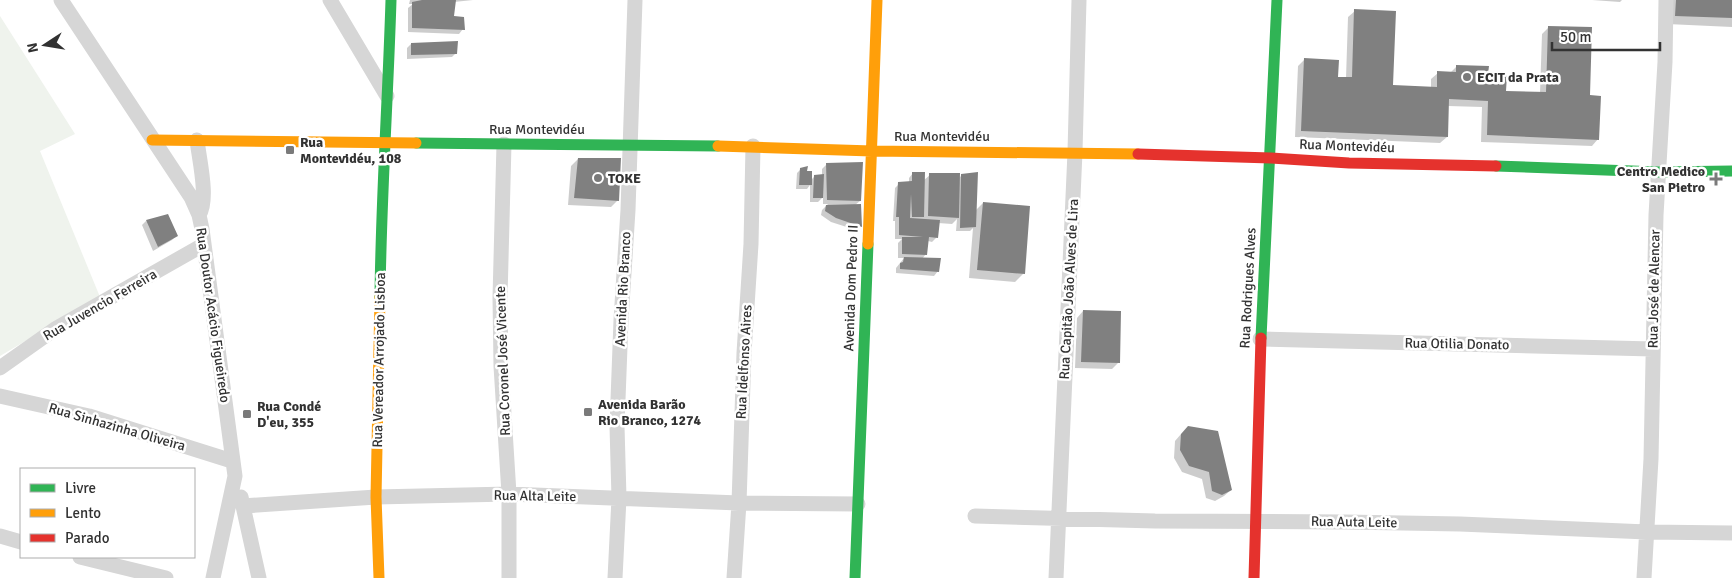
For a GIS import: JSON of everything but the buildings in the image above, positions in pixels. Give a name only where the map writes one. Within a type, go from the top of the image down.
[{"type":"main road","name":"Rua Vereador Arrojado Lisboa","points":[[379,578],[376,497],[381,214],[386,143],[391,0]]},
{"type":"main road","name":"Avenida Dom Pedro II","points":[[855,578],[877,0]]},
{"type":"main road","name":"Rua Rodrigues Alves","points":[[1254,578],[1260,339],[1271,158],[1276,0]]},
{"type":"main road","name":"Rua Montevidéu","points":[[152,140],[630,144],[753,146],[872,151],[1075,152],[1659,172],[1732,171]]},
{"type":"street","name":"Rua Doutor Acácio Figueiredo","points":[[61,0],[191,197],[199,215],[234,469],[214,578]]},
{"type":"street","points":[[330,0],[387,96]]},
{"type":"street","name":"Avenida Rio Branco","points":[[615,578],[619,498],[617,426],[635,0]]},
{"type":"street","name":"Rua Capitão João Alves de Lira","points":[[1056,578],[1075,152],[1079,0]]},
{"type":"street","name":"Rua José de Alencar","points":[[1644,578],[1656,215],[1665,62],[1666,0]]},
{"type":"street","points":[[197,140],[203,189],[199,215]]},
{"type":"street","name":"Rua Coronel José Vicente","points":[[504,144],[500,307],[501,366],[509,494],[509,578]]},
{"type":"street","name":"Rua Idelfonso Aires","points":[[734,578],[751,244],[753,146]]},
{"type":"street","name":"Rua Juvencio Ferreira","points":[[0,368],[55,329],[203,245]]},
{"type":"street","name":"Rua Otilia Donato","points":[[1260,339],[1653,349]]},
{"type":"street","name":"Rua Sinhazinha Oliveira","points":[[0,396],[89,416],[234,469]]},
{"type":"street","points":[[234,469],[259,578]]},
{"type":"street","name":"Rua Alta Leite","points":[[244,506],[376,497],[509,494],[739,503],[858,504]]},
{"type":"street","name":"Rua Auta Leite","points":[[975,516],[1460,524],[1647,532],[1732,533]]},
{"type":"street","points":[[0,536],[20,542]]},
{"type":"street","points":[[84,558],[166,578]]},
{"type":"shaded area","points":[[0,16],[75,134],[40,151],[100,297],[0,356]]},
{"type":"traffic: fast","points":[[380,297],[391,0]]},
{"type":"traffic: fast","points":[[1261,338],[1277,0]]},
{"type":"traffic: fast","points":[[416,143],[718,146]]},
{"type":"traffic: fast","points":[[1496,166],[1659,172],[1732,171]]},
{"type":"traffic: fast","points":[[855,578],[868,244]]},
{"type":"traffic: slow","points":[[868,244],[877,0]]},
{"type":"traffic: slow","points":[[152,140],[416,143]]},
{"type":"traffic: slow","points":[[718,146],[872,151],[1138,154]]},
{"type":"traffic: slow","points":[[379,578],[376,497],[380,297]]},
{"type":"traffic: jam","points":[[1138,154],[1271,158],[1349,163],[1496,166]]},
{"type":"traffic: jam","points":[[1254,578],[1261,338]]},
{"type":"place","name":"ECIT da Prata","points":[[1467,77]]},
{"type":"place","name":"Rua Montevidéu, 108","points":[[290,150]]},
{"type":"place","name":"TOKE","points":[[598,178]]},
{"type":"place","name":"Centro Medico San Pietro","points":[[1716,179]]},
{"type":"place","name":"Avenida Barão Rio Branco, 1274","points":[[588,412]]},
{"type":"place","name":"Rua Condé D'eu, 355","points":[[247,414]]}]
